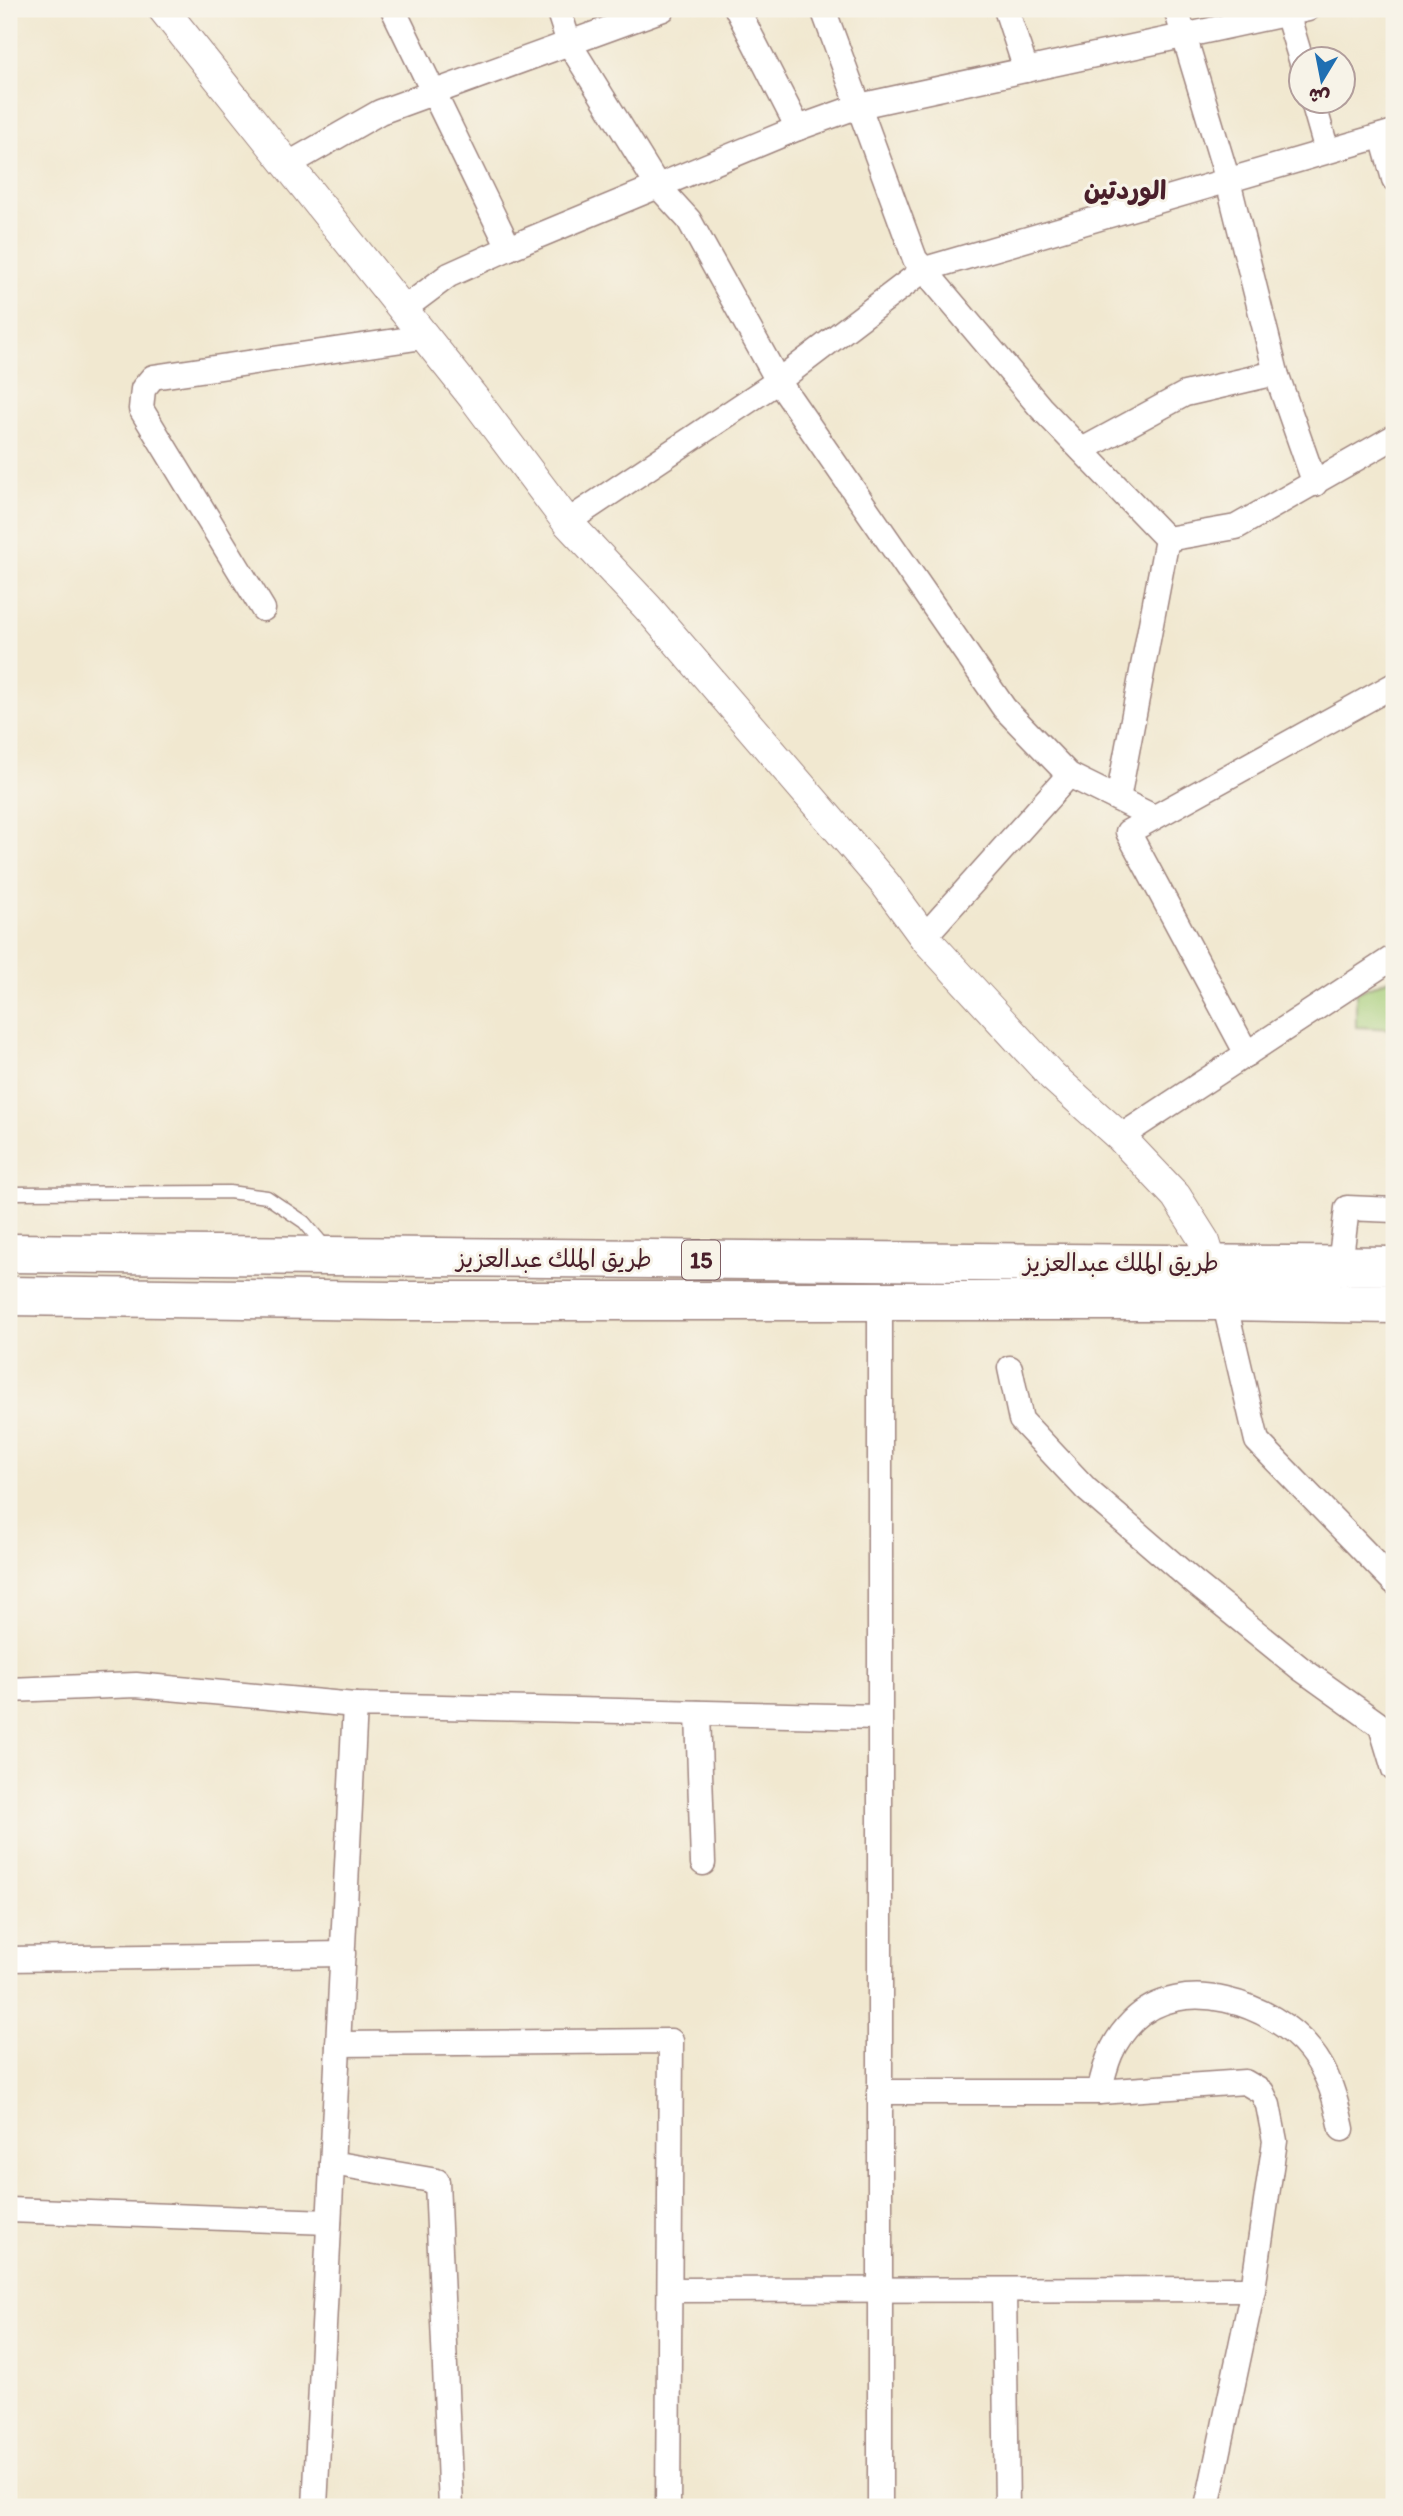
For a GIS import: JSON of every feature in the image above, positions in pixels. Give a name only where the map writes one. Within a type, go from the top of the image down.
[{"type":"highway","name":"طريق الملك عبدالعزيز","points":[[9,1253],[1394,1266]]},
{"type":"highway","name":"طريق الملك عبدالعزيز","points":[[9,1296],[391,1301],[1224,1301],[1394,1304]]},
{"type":"street","points":[[163,9],[472,397],[567,522],[666,628],[886,885],[924,937],[1052,1076],[1120,1137],[1176,1196],[1205,1242],[1224,1301],[1258,1441],[1394,1582]]},
{"type":"street","points":[[393,9],[509,247]]},
{"type":"street","points":[[558,9],[569,43],[657,186],[689,220],[778,381],[1004,708],[1069,775],[1154,817]]},
{"type":"street","points":[[287,165],[380,112],[663,9]]},
{"type":"street","points":[[737,9],[798,128]]},
{"type":"street","points":[[822,9],[915,259],[1040,407],[1167,539]]},
{"type":"street","points":[[1006,9],[1027,70]]},
{"type":"street","points":[[1176,9],[1228,181],[1276,373],[1315,484]]},
{"type":"street","points":[[401,311],[449,275],[509,247],[798,128],[859,106],[1298,11],[1300,46]]},
{"type":"street","points":[[1316,116],[1327,151]]},
{"type":"street","points":[[567,522],[778,381],[925,269],[1388,134],[1394,179]]},
{"type":"street","points":[[262,609],[141,410],[143,389],[153,377],[423,337]]},
{"type":"street","points":[[1082,450],[1185,394],[1276,373]]},
{"type":"street","points":[[1167,539],[1236,527],[1394,437]]},
{"type":"street","points":[[1118,799],[1167,539]]},
{"type":"street","points":[[1247,1054],[1128,832],[1394,685]]},
{"type":"street","points":[[924,937],[1069,775]]},
{"type":"street","points":[[1120,1137],[1394,957]]},
{"type":"street","points":[[1340,1265],[1347,1208],[1394,1210]]},
{"type":"street","points":[[880,1300],[880,2507]]},
{"type":"street","points":[[1010,1368],[1021,1420],[1086,1489],[1195,1583],[1300,1668],[1381,1726],[1394,1769]]},
{"type":"street","points":[[9,1690],[135,1685],[355,1705],[879,1717]]},
{"type":"street","points":[[315,2507],[355,1705]]},
{"type":"street","points":[[698,1713],[704,1863]]},
{"type":"street","points":[[9,1959],[343,1954]]},
{"type":"street","points":[[1099,2092],[1106,2060],[1117,2040],[1135,2019],[1157,2005],[1183,1998],[1213,1997],[1241,2002],[1268,2014],[1292,2031],[1311,2050],[1326,2074],[1336,2098],[1342,2129]]},
{"type":"street","points":[[338,2044],[671,2041],[668,2507]]},
{"type":"street","points":[[879,2092],[1099,2092],[1245,2082],[1262,2092],[1268,2105],[1275,2141],[1253,2290],[1207,2507]]},
{"type":"street","points":[[332,2163],[437,2181],[451,2507]]},
{"type":"street","points":[[9,2210],[329,2222]]},
{"type":"street","points":[[670,2290],[1253,2290]]},
{"type":"street","points":[[1004,2290],[1007,2507]]},
{"type":"lane","points":[[9,1193],[229,1192],[267,1197],[303,1222],[335,1257]]},
{"type":"green space","points":[[1394,977],[1394,1029],[1356,1027],[1356,993]]},
{"type":"district","name":"الوردتين","points":[[1125,190]]}]
